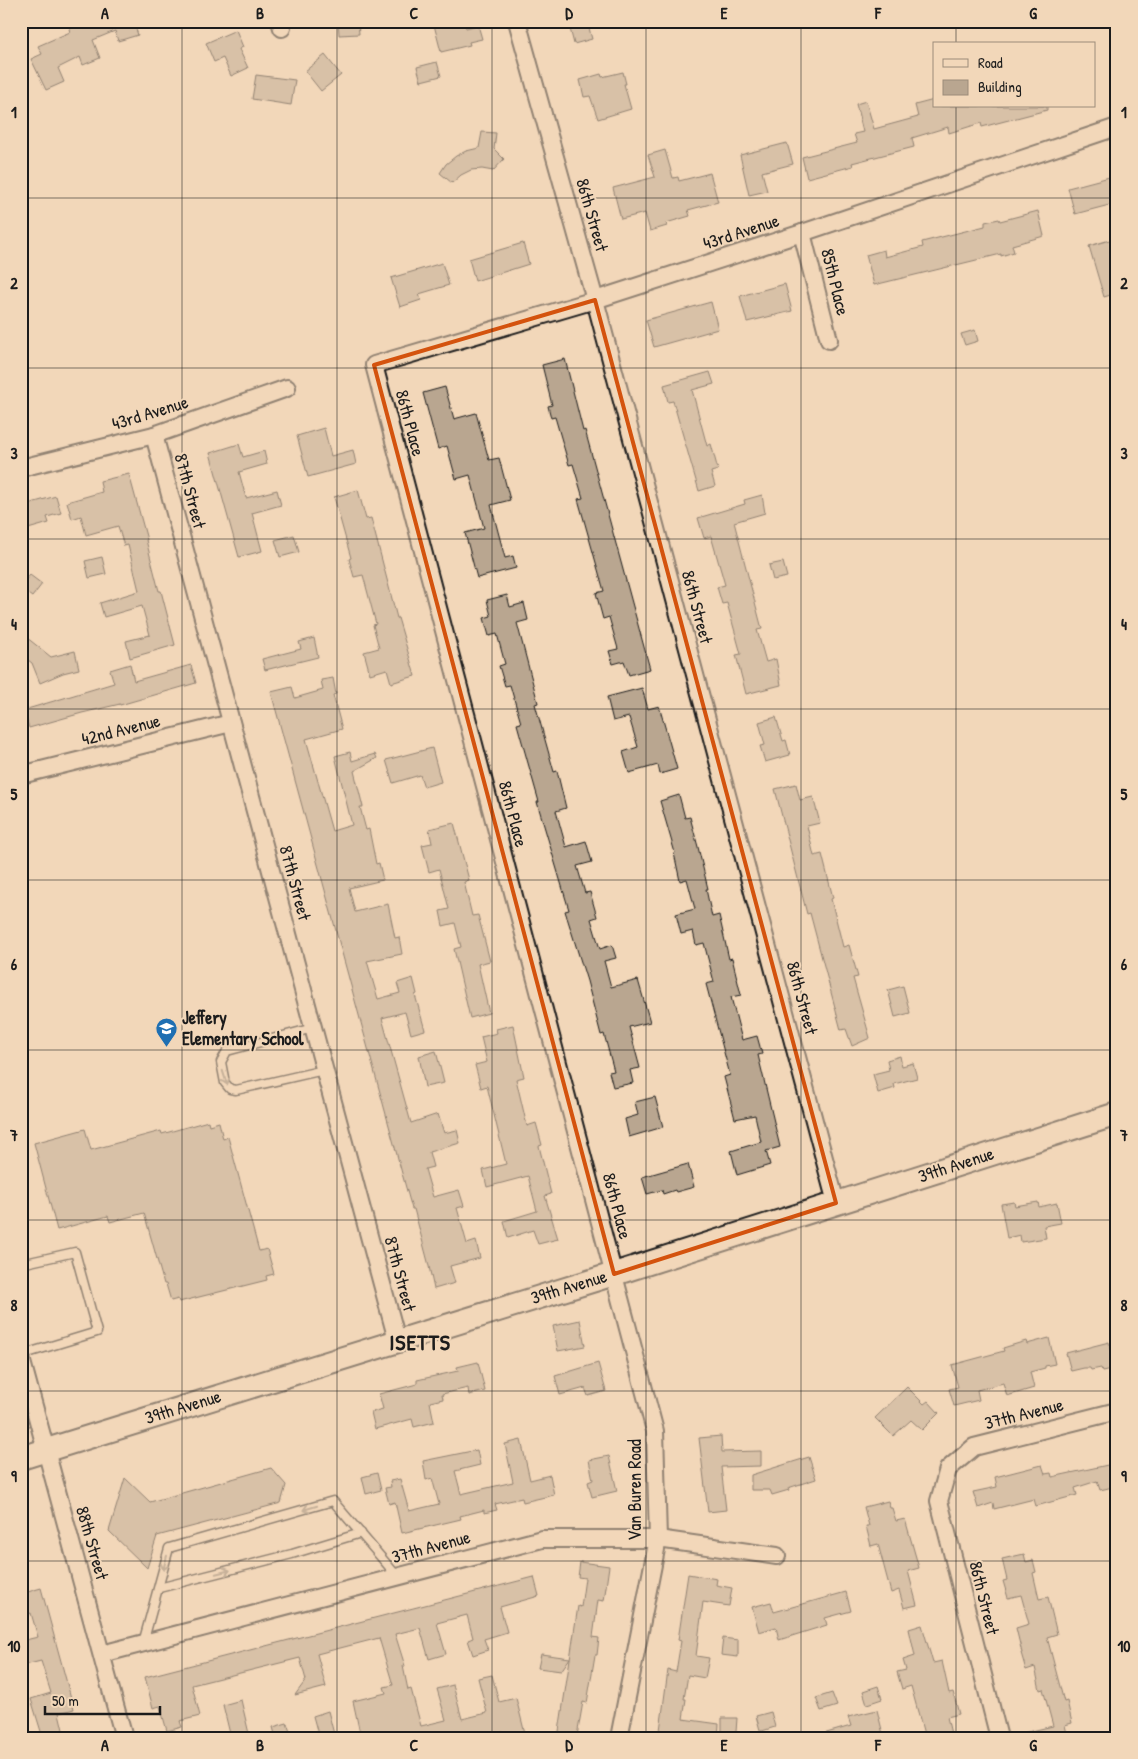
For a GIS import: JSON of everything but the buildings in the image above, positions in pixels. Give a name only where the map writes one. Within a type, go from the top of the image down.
[{"type":"main road","name":"39th Avenue","points":[[21,1458],[614,1274],[1117,1114]]},
{"type":"street","name":"86th Street","points":[[517,21],[595,300],[836,1203]]},
{"type":"street","name":"43rd Avenue","points":[[374,365],[595,300],[802,233],[1117,127]]},
{"type":"street","name":"85th Place","points":[[802,233],[829,340]]},
{"type":"street","name":"86th Place","points":[[374,365],[614,1274]]},
{"type":"street","name":"43rd Avenue","points":[[21,468],[154,435],[287,388]]},
{"type":"street","name":"87th Street","points":[[154,435],[397,1340]]},
{"type":"street","name":"42nd Avenue","points":[[21,775],[231,723]]},
{"type":"street","name":"Van Buren Road","points":[[614,1274],[655,1431],[658,1540],[619,1738]]},
{"type":"street","name":"88th Street","points":[[21,1357],[124,1738]]},
{"type":"street","name":"37th Avenue","points":[[948,1469],[974,1447],[1117,1411]]},
{"type":"street","name":"86th Street","points":[[948,1469],[939,1501],[999,1738]]},
{"type":"street","name":"37th Avenue","points":[[102,1654],[542,1538],[658,1540],[778,1556]]},
{"type":"lane","points":[[313,1028],[227,1051],[221,1062],[226,1083],[230,1089],[236,1090],[324,1070]]},
{"type":"lane","points":[[21,1264],[76,1252],[97,1332],[21,1357]]},
{"type":"lane","points":[[143,1644],[169,1548],[333,1501],[398,1576]]},
{"type":"lane","points":[[158,1588],[292,1554],[361,1533]]},
{"type":"highlighted area","points":[[595,300],[836,1203],[614,1274],[374,365]]},
{"type":"place","name":"Jeffery Elementary School","points":[[166,1047]]},
{"type":"district","name":"ISETTS","points":[[420,1342]]}]
